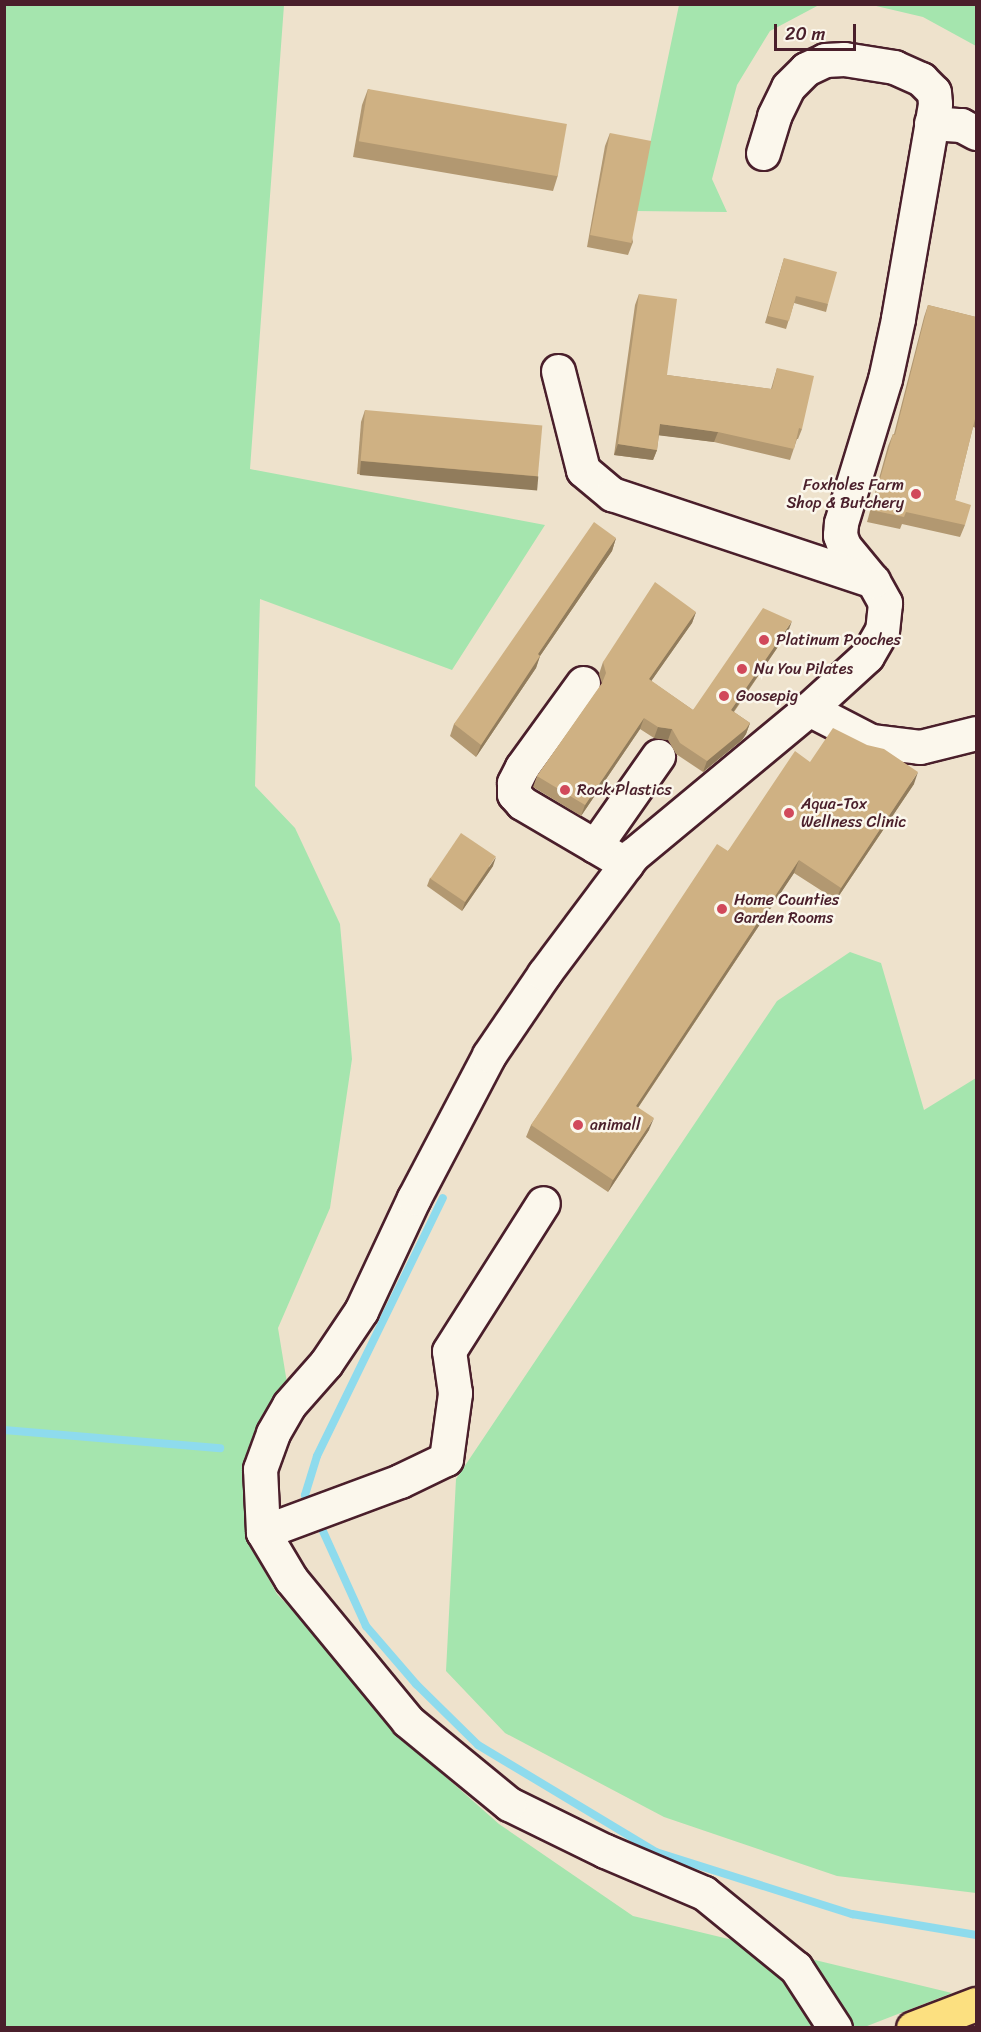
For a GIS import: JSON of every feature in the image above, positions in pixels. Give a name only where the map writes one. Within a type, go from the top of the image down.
[{"type":"main road","points":[[913,2028],[976,2004]]},
{"type":"lane","points":[[763,153],[774,116],[788,87],[806,69],[825,60],[844,58],[894,68],[921,79],[934,92],[931,123],[885,379],[841,523],[840,535],[844,546],[873,581],[885,603],[882,630],[867,656],[809,709],[642,847],[626,864],[519,1010],[489,1055],[421,1185],[361,1311],[326,1363],[289,1405],[273,1433],[260,1469],[263,1532],[291,1579],[408,1721],[509,1804],[605,1851],[704,1893],[796,1968],[835,2028]]},
{"type":"lane","points":[[931,123],[961,125],[976,134]]},
{"type":"lane","points":[[558,371],[583,470],[612,494],[873,581]]},
{"type":"lane","points":[[583,683],[522,767],[514,783],[514,794],[522,803],[626,864]]},
{"type":"lane","points":[[809,709],[871,741],[920,747],[976,734]]},
{"type":"lane","points":[[595,846],[658,756]]},
{"type":"lane","points":[[263,1532],[400,1481],[446,1459],[455,1393],[449,1351],[543,1203]]},
{"type":"green space","points":[[5,5],[284,5],[250,469],[545,525],[452,670],[260,599],[255,786],[295,828],[340,924],[352,1059],[330,1208],[278,1328],[287,1383],[257,1435],[247,1469],[244,1520],[255,1554],[277,1594],[329,1649],[395,1732],[499,1824],[633,1916],[952,1993],[862,2028],[5,2028]]},
{"type":"green space","points":[[679,5],[819,5],[770,31],[737,85],[712,179],[727,212],[636,211]]},
{"type":"green space","points":[[872,5],[976,5],[976,46],[923,17]]},
{"type":"green space","points":[[850,952],[881,963],[924,1110],[976,1078],[976,1893],[837,1876],[664,1817],[505,1733],[446,1671],[456,1479],[777,1001]]},
{"type":"building","points":[[368,89],[567,124],[558,176],[359,141]]},
{"type":"building","points":[[610,133],[651,141],[631,243],[590,235]]},
{"type":"building","points":[[784,258],[837,272],[828,304],[796,296],[789,321],[768,316]]},
{"type":"building","points":[[639,294],[677,299],[667,375],[772,389],[777,368],[814,376],[802,429],[799,428],[794,449],[718,432],[660,424],[657,450],[618,444]]},
{"type":"building","points":[[928,305],[976,317],[976,415],[955,500],[971,505],[965,525],[906,512],[904,517],[871,510],[893,434],[895,435]]},
{"type":"building","points":[[365,410],[542,426],[538,476],[361,461]]},
{"type":"building","points":[[594,522],[616,538],[538,654],[540,656],[481,745],[454,724]]},
{"type":"building","points":[[655,582],[696,612],[649,679],[693,710],[763,608],[792,621],[731,710],[750,723],[746,729],[707,761],[680,743],[672,729],[658,727],[644,718],[585,805],[537,776],[602,683],[606,673],[603,662]]},
{"type":"building","points":[[833,728],[867,745],[884,749],[918,772],[841,888],[799,860],[636,1106],[654,1118],[613,1180],[531,1125],[717,844],[728,851],[795,751],[810,762]]},
{"type":"building","points":[[461,833],[496,856],[465,902],[430,879]]},
{"type":"waterway","points":[[311,1507],[305,1495],[317,1456],[443,1198]]},
{"type":"waterway","points":[[4,1430],[220,1448]]},
{"type":"waterway","points":[[317,1518],[366,1626],[416,1684],[478,1745],[656,1852],[852,1914],[976,1935]]},
{"type":"place","name":"Foxholes Farm Shop & Butchery","points":[[916,494]]},
{"type":"place","name":"Platinum Pooches","points":[[764,640]]},
{"type":"place","name":"Nu You Pilates","points":[[742,669]]},
{"type":"place","name":"Goosepig","points":[[724,696]]},
{"type":"place","name":"Rock Plastics","points":[[565,790]]},
{"type":"place","name":"Aqua-Tox Wellness Clinic","points":[[789,813]]},
{"type":"place","name":"Home Counties Garden Rooms","points":[[722,909]]},
{"type":"place","name":"animall","points":[[578,1125]]}]
